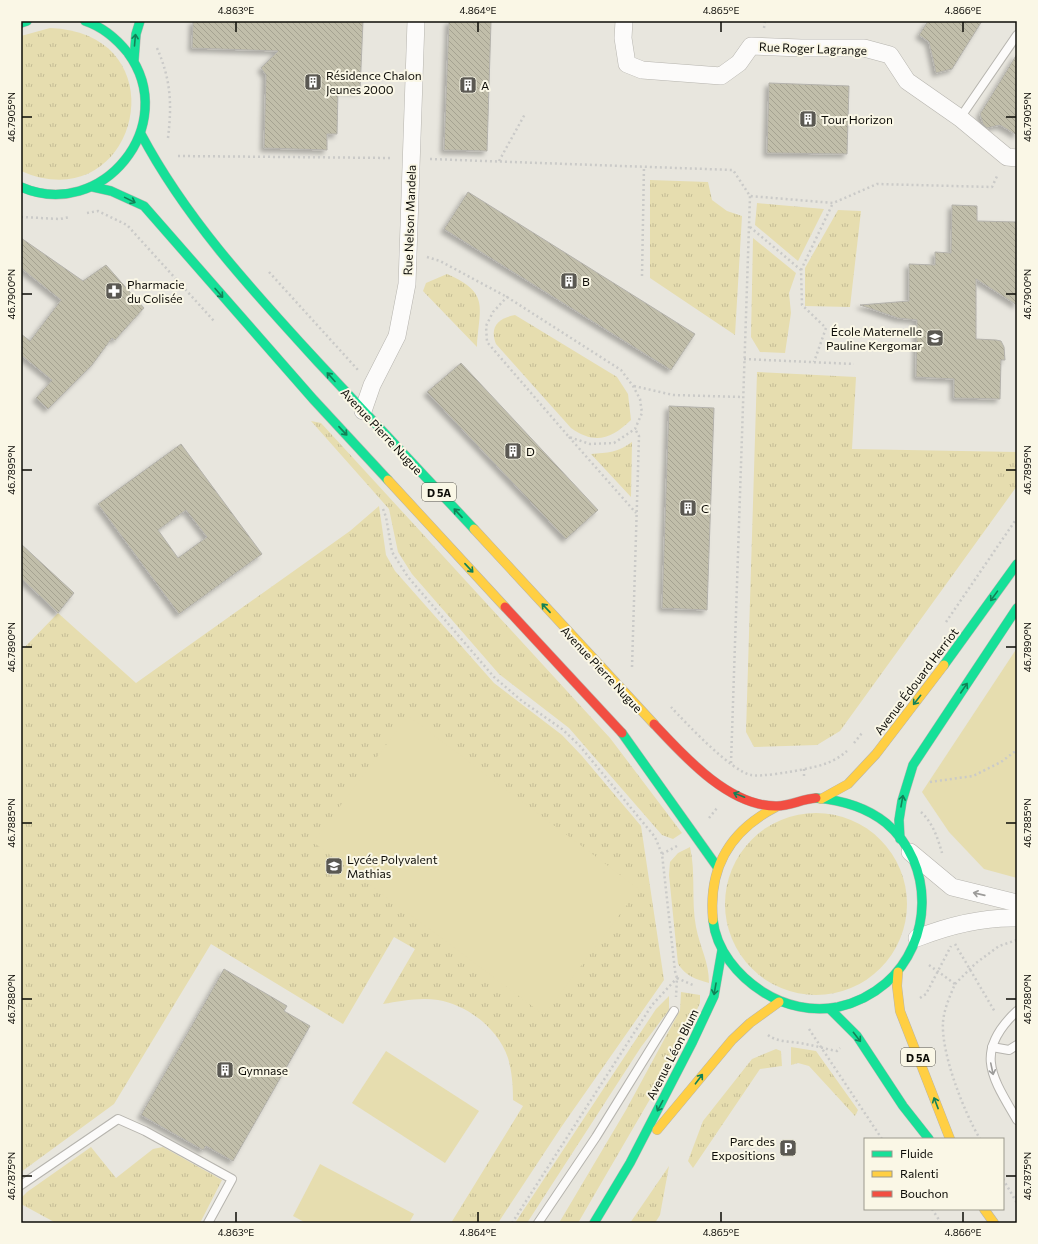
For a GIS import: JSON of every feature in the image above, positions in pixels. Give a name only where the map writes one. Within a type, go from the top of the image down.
[{"type":"main road","points":[[21,23],[27,21]]},
{"type":"main road","points":[[24,198],[44,194],[69,194],[93,187],[118,169],[130,156],[141,134],[146,114],[146,97],[134,60],[112,35],[85,21]]},
{"type":"main road","points":[[134,60],[136,34],[140,21]]},
{"type":"main road","name":"Avenue Pierre Nugue","points":[[141,134],[150,153],[168,183],[222,254],[363,411],[684,756],[706,775],[734,793],[756,802],[776,807]]},
{"type":"main road","points":[[21,187],[44,194]]},
{"type":"main road","name":"D 5A","points":[[93,187],[111,191],[144,206],[313,399],[620,731],[696,835],[718,868]]},
{"type":"main road","name":"Avenue Édouard Herriot","points":[[821,799],[848,784],[876,754],[1017,564]]},
{"type":"main road","points":[[905,845],[893,830],[871,813],[853,805],[821,799],[792,801],[761,814],[735,838],[725,852],[712,888],[712,909],[715,930],[722,950],[736,972],[756,990],[779,1002],[806,1009],[830,1009],[856,1002],[879,990],[898,972],[914,945],[922,917],[923,899],[919,874],[905,845],[898,823],[905,783],[913,765],[1017,608]]},
{"type":"main road","name":"Avenue Léon Blum","points":[[594,1223],[630,1163],[692,1043],[714,996],[722,950]]},
{"type":"main road","name":"D 5A","points":[[898,972],[897,986],[900,1011],[950,1138]]},
{"type":"main road","name":"Avenue Léon Blum","points":[[630,1163],[714,1060],[750,1023],[779,1002]]},
{"type":"main road","points":[[830,1009],[857,1036],[903,1106],[928,1138]]},
{"type":"main road","points":[[985,1210],[994,1223]]},
{"type":"street","name":"Rue Nelson Mandela","points":[[363,411],[372,385],[397,336],[404,306],[409,251],[416,21]]},
{"type":"street","name":"Rue Roger Lagrange","points":[[624,21],[623,38],[627,64],[642,70],[721,76],[739,63],[751,46],[864,48],[890,55],[907,81],[960,118],[1012,158]]},
{"type":"street","points":[[905,845],[952,888],[1017,903]]},
{"type":"street","points":[[914,945],[954,924],[994,918],[1017,918]]},
{"type":"lane","points":[[960,118],[1017,35]]},
{"type":"lane","points":[[538,1223],[596,1136],[674,1011]]},
{"type":"lane","points":[[1017,1011],[1002,1025],[992,1047],[989,1059],[994,1081],[1017,1120]]},
{"type":"lane","points":[[992,1047],[1008,1050],[1017,1045]]},
{"type":"lane","points":[[21,1185],[118,1118],[145,1130],[232,1179],[208,1223]]},
{"type":"path","points":[[499,161],[525,114]]},
{"type":"path","points":[[174,156],[412,158],[733,170],[750,196],[731,763]]},
{"type":"path","points":[[750,196],[833,203],[877,184],[992,187],[1012,158]]},
{"type":"path","points":[[642,276],[644,166]]},
{"type":"path","points":[[814,362],[826,328],[802,305],[801,270],[833,203]]},
{"type":"path","points":[[83,214],[98,211],[127,225],[217,325]]},
{"type":"path","points":[[21,217],[60,219],[75,216]]},
{"type":"path","points":[[749,226],[801,270]]},
{"type":"path","points":[[409,251],[440,261],[507,297],[621,370],[633,386],[640,399],[642,413],[635,428],[614,443],[590,444],[569,437]]},
{"type":"path","points":[[265,267],[372,385]]},
{"type":"path","points":[[507,297],[493,312],[486,326],[487,342],[636,513]]},
{"type":"path","points":[[744,359],[854,364]]},
{"type":"path","points":[[633,386],[673,395],[743,397]]},
{"type":"path","points":[[632,667],[639,436],[635,428]]},
{"type":"path","points":[[382,506],[386,517],[392,552],[408,577],[494,677],[522,701],[562,729],[579,745],[654,837],[662,854],[677,978],[674,1011]]},
{"type":"path","points":[[945,624],[1017,518]]},
{"type":"path","points":[[627,662],[637,673]]},
{"type":"path","points":[[670,706],[714,751],[752,775],[817,767],[836,760],[850,748],[865,730]]},
{"type":"path","points":[[924,784],[973,776],[1001,762],[1017,750]]},
{"type":"path","points":[[836,760],[859,772]]},
{"type":"path","points":[[903,795],[928,818],[944,859]]},
{"type":"path","points":[[980,1138],[964,1106],[944,1046],[943,1022],[948,1002],[955,984],[970,969],[999,946],[1017,940]]},
{"type":"path","points":[[900,1011],[926,994],[954,942],[1002,1025]]},
{"type":"path","points":[[914,945],[938,972],[955,984]]},
{"type":"path","points":[[677,978],[704,989],[714,996]]},
{"type":"path","points":[[512,1223],[652,1005],[677,978]]},
{"type":"path","points":[[806,1009],[809,1032],[881,1138]]},
{"type":"path","points":[[750,1023],[772,1038],[837,1051],[857,1036]]},
{"type":"path","points":[[1004,1181],[1017,1203]]},
{"type":"path","points":[[933,1210],[942,1223]]},
{"type":"green space","points":[[50,28],[92,38],[118,60],[130,89],[129,120],[116,149],[93,171],[61,180],[21,171],[21,36]]},
{"type":"green space","points":[[650,180],[708,182],[712,200],[727,211],[742,216],[735,335],[650,278]]},
{"type":"green space","points":[[757,203],[824,209],[798,261],[755,225]]},
{"type":"green space","points":[[838,210],[861,211],[850,307],[805,306],[805,268]]},
{"type":"green space","points":[[753,238],[796,273],[789,293],[791,313],[785,353],[760,352],[751,337]]},
{"type":"green space","points":[[447,274],[471,288],[476,295],[480,312],[477,347],[423,291],[426,283]]},
{"type":"green space","points":[[515,315],[617,377],[628,394],[631,420],[617,432],[602,438],[588,437],[571,428],[496,344],[494,332],[497,324],[504,318]]},
{"type":"green space","points":[[757,372],[856,377],[852,449],[1017,452],[1017,486],[840,731],[817,745],[754,747],[746,732]]},
{"type":"green space","points":[[311,421],[321,423],[610,738],[682,833],[673,839],[662,835],[569,728],[499,674],[412,574],[398,552],[389,509]]},
{"type":"green space","points":[[632,442],[631,497],[591,454],[613,451]]},
{"type":"green space","name":"Lycée Polyvalent Mathias","points":[[379,506],[386,555],[395,571],[494,683],[562,735],[582,756],[641,826],[664,980],[562,1126],[498,1223],[451,1223],[523,1106],[513,1100],[512,1079],[508,1058],[497,1037],[489,1028],[480,1020],[460,1007],[431,999],[383,1004],[415,949],[394,937],[343,1024],[211,944],[114,1104],[21,1172],[21,651],[58,613],[136,683],[350,531]]},
{"type":"green space","points":[[1017,648],[1017,878],[984,869],[949,832],[922,792]]},
{"type":"green space","points":[[408,716],[639,889],[544,1015],[313,842]]},
{"type":"green space","points":[[807,813],[825,813],[851,820],[867,828],[886,846],[892,853],[900,869],[907,895],[907,913],[900,939],[892,955],[874,974],[867,980],[842,991],[825,995],[807,995],[781,988],[765,980],[740,955],[732,939],[727,922],[725,913],[725,895],[732,869],[740,853],[765,828],[781,820],[798,815]]},
{"type":"green space","points":[[690,847],[693,867],[696,927],[708,968],[709,983],[691,976],[678,964],[669,875],[670,862],[678,853]]},
{"type":"green space","points":[[681,992],[700,995],[700,1003],[678,1051],[578,1223],[559,1223],[626,1110],[678,1014],[680,1010]]},
{"type":"green space","points":[[669,996],[669,1010],[641,1047],[527,1223],[515,1223],[656,1009]]},
{"type":"green space","points":[[791,1047],[816,1051],[858,1110],[855,1116],[809,1066],[798,1063],[791,1065]]},
{"type":"green space","points":[[776,1049],[781,1051],[782,1066],[760,1069],[693,1168],[688,1161],[703,1121],[752,1059]]},
{"type":"green space","points":[[386,1051],[479,1111],[445,1163],[352,1103]]},
{"type":"green space","points":[[91,1147],[116,1178],[153,1149],[163,1147],[222,1180],[200,1223],[56,1223],[21,1204],[21,1198],[27,1192]]},
{"type":"green space","points":[[320,1164],[414,1214],[409,1223],[306,1223],[293,1216]]},
{"type":"green space","points":[[669,1166],[660,1215],[655,1223],[630,1223]]},
{"type":"building","name":"Résidence Chalon Jeunes 2000","points":[[193,21],[363,21],[360,91],[338,90],[337,134],[327,134],[327,150],[264,148],[266,75],[261,68],[278,51],[192,48]]},
{"type":"building","name":"A","points":[[449,21],[491,21],[487,151],[444,150]]},
{"type":"building","points":[[928,21],[982,21],[952,69],[936,73],[929,42],[919,35]]},
{"type":"building","points":[[1017,54],[1017,135],[1000,125],[987,128],[983,124],[980,114]]},
{"type":"building","name":"Tour Horizon","points":[[769,83],[849,86],[847,154],[767,153]]},
{"type":"building","name":"B","points":[[468,192],[695,334],[671,370],[444,229]]},
{"type":"building","points":[[952,205],[977,206],[977,221],[1017,222],[1017,305],[976,279],[976,339],[1001,341],[1004,347],[1005,360],[1001,360],[1000,399],[954,398],[954,379],[916,377],[917,320],[898,318],[860,305],[909,301],[909,264],[935,265],[935,252],[951,253]]},
{"type":"building","points":[[21,238],[83,281],[106,265],[144,308],[115,340],[112,338],[92,365],[48,409],[36,398],[52,380],[21,355],[21,334],[30,341],[61,300],[21,268]]},
{"type":"building","name":"D","points":[[461,363],[598,510],[566,539],[427,392]]},
{"type":"building","name":"C","points":[[669,406],[714,408],[707,610],[662,608]]},
{"type":"building","points":[[181,444],[262,554],[179,614],[98,504]],"holes":[[[186,510],[207,537],[178,558],[158,530]]]},
{"type":"building","points":[[21,544],[74,593],[58,613],[21,578]]},
{"type":"building","name":"Gymnase","points":[[224,969],[287,1006],[284,1011],[310,1026],[233,1161],[206,1146],[203,1150],[141,1115]]},
{"type":"traffic: fast","points":[[21,23],[27,21]]},
{"type":"traffic: fast","points":[[21,187],[51,194],[79,191],[104,179],[125,160],[139,136],[145,109],[142,81],[128,53],[119,43],[103,30],[92,23],[85,21]]},
{"type":"traffic: fast","points":[[134,60],[136,34],[140,21]]},
{"type":"traffic: fast","points":[[141,134],[178,195],[199,224],[268,308],[474,529]]},
{"type":"traffic: fast","points":[[93,187],[111,191],[144,206],[313,399],[388,480]]},
{"type":"traffic: fast","points":[[944,665],[1017,564]]},
{"type":"traffic: fast","points":[[900,839],[899,820],[902,801],[913,765],[1017,608]]},
{"type":"traffic: fast","points":[[622,733],[718,868]]},
{"type":"traffic: fast","points":[[713,920],[719,942],[724,952],[737,970],[754,986],[771,997],[799,1007],[818,1009],[838,1007],[857,1001],[881,987],[902,966],[913,946],[920,925],[922,903],[920,881],[913,860],[902,840],[886,823],[878,817],[853,805],[835,800],[816,798]]},
{"type":"traffic: fast","points":[[594,1223],[630,1163],[692,1043],[714,996],[722,950]]},
{"type":"traffic: fast","points":[[830,1009],[857,1036],[903,1106],[928,1138]]},
{"type":"traffic: slow","points":[[388,480],[505,607]]},
{"type":"traffic: slow","points":[[474,529],[654,724]]},
{"type":"traffic: slow","points":[[821,799],[848,784],[876,754],[944,665]]},
{"type":"traffic: slow","points":[[713,920],[712,901],[714,884],[718,868],[725,853],[746,827],[776,807]]},
{"type":"traffic: slow","points":[[898,972],[897,986],[900,1011],[950,1138]]},
{"type":"traffic: slow","points":[[657,1130],[732,1040],[750,1023],[779,1002]]},
{"type":"traffic: slow","points":[[985,1210],[994,1223]]},
{"type":"traffic: jam","points":[[505,607],[622,733]]},
{"type":"traffic: jam","points":[[654,724],[693,764],[708,777],[725,789],[742,798],[759,804],[777,806],[816,798]]},
{"type":"place","name":"Résidence Chalon Jeunes 2000","points":[[313,82]]},
{"type":"place","name":"A","points":[[468,85]]},
{"type":"place","name":"Tour Horizon","points":[[808,119]]},
{"type":"place","name":"B","points":[[569,281]]},
{"type":"place","name":"Pharmacie du Colisée","points":[[114,291]]},
{"type":"place","name":"École Maternelle Pauline Kergomar","points":[[935,338]]},
{"type":"place","name":"D","points":[[513,451]]},
{"type":"place","name":"C","points":[[688,508]]},
{"type":"place","name":"Lycée Polyvalent Mathias","points":[[334,866]]},
{"type":"place","name":"Gymnase","points":[[225,1070]]},
{"type":"place","name":"Parc des Expositions","points":[[788,1148]]}]
